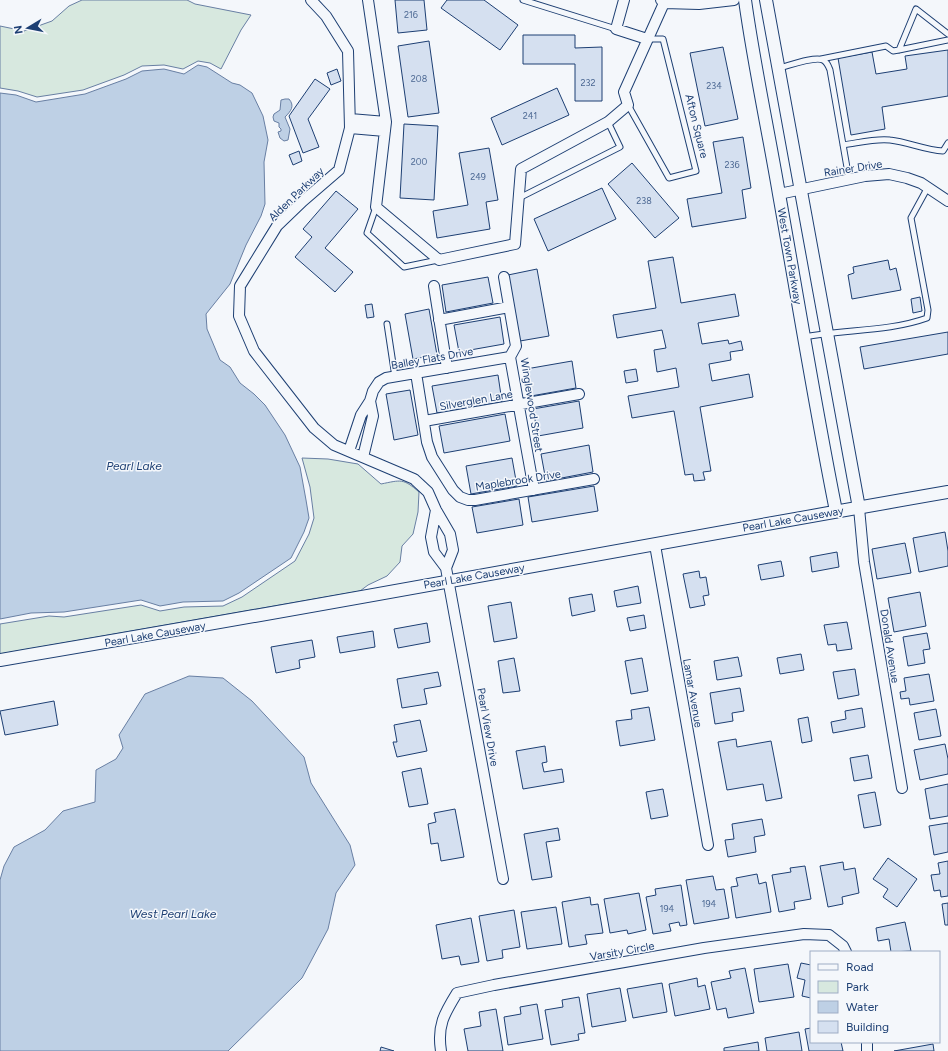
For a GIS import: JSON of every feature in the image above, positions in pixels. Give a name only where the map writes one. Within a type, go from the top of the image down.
[{"type":"street","name":"Alden Parkway","points":[[311,0],[326,16],[348,51],[350,124],[339,170],[277,226],[240,286],[239,316],[254,351],[314,428],[334,445],[414,479],[428,492],[436,510],[450,534],[453,550],[446,568]]},
{"type":"street","points":[[368,0],[386,127],[376,207],[439,260],[515,244],[521,169],[608,122],[628,105]]},
{"type":"street","points":[[616,29],[624,0]]},
{"type":"street","points":[[665,1],[699,4],[734,0]]},
{"type":"street","name":"West Town Parkway","points":[[745,0],[752,48],[836,511]]},
{"type":"street","name":"West Town Parkway","points":[[766,0],[859,508]]},
{"type":"street","name":"Afton Square","points":[[628,105],[624,92],[665,1]]},
{"type":"street","name":"Afton Square","points":[[616,29],[647,39]]},
{"type":"street","points":[[350,124],[386,127]]},
{"type":"street","name":"Rainer Drive","points":[[779,194],[864,176],[889,174],[907,178],[928,187],[948,201]]},
{"type":"street","name":"Winglewood Street","points":[[504,277],[516,346],[510,357],[534,490]]},
{"type":"street","points":[[434,286],[447,368]]},
{"type":"street","points":[[439,320],[509,307]]},
{"type":"street","name":"Balley Flats Drive","points":[[348,451],[361,415],[379,382],[386,378],[395,376],[510,357]]},
{"type":"street","name":"Maplebrook Drive","points":[[416,373],[432,457],[453,490],[460,496],[468,500],[476,500],[594,479]]},
{"type":"street","name":"Silverglen Lane","points":[[424,421],[579,394]]},
{"type":"street","points":[[363,457],[373,416],[370,401]]},
{"type":"street","name":"Pearl Lake Causeway","points":[[0,660],[202,626],[448,580],[655,545],[836,511],[948,492]]},
{"type":"street","name":"Donald Avenue","points":[[859,508],[864,562],[902,788]]},
{"type":"street","name":"Alden Parkway","points":[[436,510],[431,536],[434,552],[446,568],[448,580]]},
{"type":"street","name":"Lamar Avenue","points":[[655,545],[708,845]]},
{"type":"street","name":"Pearl View Drive","points":[[448,580],[503,879]]},
{"type":"street","name":"Varsity Circle","points":[[441,1051],[439,1038],[440,1028],[446,1012],[457,993],[494,985],[689,951],[804,934],[829,935],[843,946],[846,951]]},
{"type":"lane","name":"Afton Square","points":[[522,0],[616,29]]},
{"type":"lane","points":[[899,50],[916,9],[948,34]]},
{"type":"lane","name":"Afton Square","points":[[628,105],[669,178],[696,171],[662,39],[647,39]]},
{"type":"lane","points":[[778,68],[814,59],[821,59],[886,46],[893,51],[948,40]]},
{"type":"lane","points":[[821,59],[827,63],[830,70],[849,179]]},
{"type":"lane","points":[[518,198],[620,147],[608,122]]},
{"type":"lane","points":[[843,145],[889,140],[933,151],[943,151],[948,143]]},
{"type":"lane","points":[[804,337],[827,332],[856,331],[913,323],[927,318],[928,310],[910,218],[928,187]]},
{"type":"lane","points":[[376,207],[367,233],[404,267],[439,260]]},
{"type":"lane","points":[[387,324],[395,376]]},
{"type":"green space","points":[[82,0],[187,0],[195,4],[251,15],[241,30],[221,69],[210,63],[198,61],[183,69],[164,65],[142,66],[124,75],[83,90],[37,97],[18,91],[0,88],[0,26],[24,31],[52,21],[69,6]]},
{"type":"green space","points":[[302,458],[328,459],[358,464],[381,484],[402,481],[409,484],[419,492],[418,512],[413,534],[402,546],[400,562],[387,576],[368,585],[360,591],[0,654],[0,624],[49,616],[64,617],[141,605],[160,611],[184,607],[223,606],[242,597],[295,561],[309,534],[314,518],[310,487]]},
{"type":"water","name":"Pearl Lake","points":[[198,65],[207,67],[232,83],[240,85],[252,93],[263,116],[268,140],[264,162],[265,204],[230,284],[206,314],[207,329],[220,360],[230,367],[240,383],[265,405],[285,435],[300,467],[309,518],[304,532],[291,558],[239,593],[223,601],[183,602],[160,606],[141,600],[64,612],[31,613],[0,619],[0,93],[16,95],[36,102],[85,94],[126,79],[142,71],[164,69],[184,74]]},
{"type":"water","points":[[289,99],[292,106],[285,117],[290,129],[288,140],[284,141],[280,138],[278,132],[281,131],[279,123],[274,121],[273,117],[274,114],[280,110],[281,100]]},
{"type":"water","name":"West Pearl Lake","points":[[189,676],[223,678],[252,701],[304,757],[311,783],[350,845],[355,865],[336,893],[328,929],[302,978],[228,1051],[0,1051],[0,880],[4,866],[14,847],[45,830],[63,811],[95,802],[96,770],[116,759],[123,748],[119,735],[145,694]]},
{"type":"building","points":[[395,0],[424,0],[427,30],[398,33]]},
{"type":"building","points":[[447,0],[484,0],[518,25],[500,50],[441,8]]},
{"type":"building","points":[[523,35],[575,35],[575,48],[602,47],[602,101],[575,101],[575,64],[523,64]]},
{"type":"building","points":[[429,41],[439,113],[408,117],[398,46]]},
{"type":"building","points":[[723,47],[738,119],[705,126],[690,53]]},
{"type":"building","points":[[948,50],[948,96],[882,107],[885,129],[851,135],[838,58],[872,52],[876,74],[907,69],[905,56]]},
{"type":"building","points":[[337,69],[341,81],[331,85],[327,73]]},
{"type":"building","points":[[315,79],[330,89],[308,119],[319,147],[303,153],[289,116]]},
{"type":"building","points":[[557,88],[569,115],[502,145],[491,118]]},
{"type":"building","points":[[404,124],[438,126],[434,200],[400,198]]},
{"type":"building","points":[[743,137],[751,188],[742,190],[746,218],[692,227],[687,199],[722,193],[713,142]]},
{"type":"building","points":[[489,148],[498,200],[486,202],[490,229],[437,238],[433,211],[468,205],[459,153]]},
{"type":"building","points":[[299,151],[302,161],[293,165],[289,155]]},
{"type":"building","points":[[632,163],[679,218],[655,238],[608,184]]},
{"type":"building","points":[[602,188],[616,219],[548,251],[534,219]]},
{"type":"building","points":[[336,191],[358,209],[325,248],[353,272],[335,292],[295,257],[312,237],[303,229]]},
{"type":"building","points":[[673,257],[681,303],[735,294],[739,316],[698,323],[702,344],[728,340],[729,344],[741,341],[743,350],[730,352],[731,360],[709,364],[712,381],[749,374],[753,397],[700,407],[711,471],[703,472],[705,480],[694,481],[693,474],[685,475],[674,411],[632,418],[628,396],[679,387],[676,368],[657,372],[654,350],[666,348],[662,330],[617,338],[613,315],[656,308],[648,261]]},
{"type":"building","points":[[888,260],[890,270],[896,268],[901,290],[852,299],[848,275],[854,273],[853,267]]},
{"type":"building","points":[[537,269],[549,336],[520,341],[508,275]]},
{"type":"building","points":[[488,277],[493,303],[446,312],[442,285]]},
{"type":"building","points":[[920,297],[922,311],[913,313],[911,299]]},
{"type":"building","points":[[372,304],[374,317],[367,318],[365,305]]},
{"type":"building","points":[[429,309],[437,355],[413,359],[405,314]]},
{"type":"building","points":[[500,317],[504,344],[459,352],[454,325]]},
{"type":"building","points":[[948,332],[948,354],[864,369],[860,347]]},
{"type":"building","points":[[572,361],[576,388],[531,396],[526,369]]},
{"type":"building","points":[[636,369],[638,381],[626,383],[624,371]]},
{"type":"building","points":[[498,375],[502,402],[437,413],[432,386]]},
{"type":"building","points":[[410,390],[418,435],[394,440],[386,394]]},
{"type":"building","points":[[579,401],[583,428],[538,436],[533,409]]},
{"type":"building","points":[[505,414],[510,441],[444,453],[439,426]]},
{"type":"building","points":[[589,445],[593,472],[546,481],[541,454]]},
{"type":"building","points":[[512,458],[517,486],[471,494],[466,466]]},
{"type":"building","points":[[594,486],[598,511],[532,522],[528,497]]},
{"type":"building","points":[[519,499],[523,525],[477,533],[472,507]]},
{"type":"building","points":[[945,532],[948,551],[948,566],[919,572],[913,538]]},
{"type":"building","points":[[905,543],[911,573],[877,579],[872,549]]},
{"type":"building","points":[[837,552],[839,567],[812,572],[810,557]]},
{"type":"building","points":[[781,561],[784,576],[761,580],[758,565]]},
{"type":"building","points":[[699,571],[700,578],[706,577],[709,595],[703,596],[705,605],[690,608],[683,574]]},
{"type":"building","points":[[638,586],[641,603],[617,607],[614,591]]},
{"type":"building","points":[[920,592],[926,626],[894,632],[888,598]]},
{"type":"building","points":[[592,594],[595,611],[572,616],[569,598]]},
{"type":"building","points":[[511,602],[517,638],[494,642],[488,606]]},
{"type":"building","points":[[644,615],[646,628],[630,631],[627,618]]},
{"type":"building","points":[[847,622],[852,649],[837,651],[836,644],[828,645],[824,625]]},
{"type":"building","points":[[427,623],[430,642],[398,648],[394,629]]},
{"type":"building","points":[[373,631],[375,647],[340,653],[337,637]]},
{"type":"building","points":[[927,633],[930,649],[923,650],[925,663],[908,666],[903,637]]},
{"type":"building","points":[[312,640],[315,657],[299,660],[300,668],[276,673],[271,647]]},
{"type":"building","points":[[801,654],[804,670],[780,674],[777,658]]},
{"type":"building","points":[[738,657],[742,676],[717,680],[714,661]]},
{"type":"building","points":[[514,658],[520,691],[503,693],[498,661]]},
{"type":"building","points":[[642,658],[648,691],[631,694],[625,661]]},
{"type":"building","points":[[855,669],[859,695],[838,699],[833,672]]},
{"type":"building","points":[[438,672],[441,686],[424,689],[427,704],[402,708],[397,679]]},
{"type":"building","points":[[929,674],[934,701],[910,705],[909,698],[901,699],[900,692],[906,691],[904,678]]},
{"type":"building","points":[[740,688],[744,711],[732,713],[733,721],[715,724],[710,693]]},
{"type":"building","points":[[54,701],[58,725],[5,735],[0,711]]},
{"type":"building","points":[[649,707],[655,740],[620,746],[616,721],[632,719],[631,710]]},
{"type":"building","points":[[862,708],[865,727],[833,733],[831,722],[846,719],[845,711]]},
{"type":"building","points":[[936,709],[941,736],[919,740],[914,713]]},
{"type":"building","points":[[808,717],[812,741],[802,743],[798,719]]},
{"type":"building","points":[[420,720],[427,751],[397,757],[393,742],[397,742],[394,725]]},
{"type":"building","points":[[736,739],[737,747],[771,741],[782,798],[766,801],[763,784],[727,790],[718,742]]},
{"type":"building","points":[[945,744],[948,759],[948,774],[920,780],[914,750]]},
{"type":"building","points":[[545,746],[547,762],[542,763],[544,772],[562,769],[564,782],[523,789],[516,751]]},
{"type":"building","points":[[868,755],[872,778],[854,781],[850,758]]},
{"type":"building","points":[[421,768],[428,804],[409,807],[402,772]]},
{"type":"building","points":[[948,784],[948,816],[930,819],[925,789]]},
{"type":"building","points":[[663,789],[668,816],[651,819],[646,792]]},
{"type":"building","points":[[875,792],[881,825],[864,828],[858,795]]},
{"type":"building","points":[[455,809],[464,857],[441,861],[438,843],[431,844],[428,824],[436,822],[434,813]]},
{"type":"building","points":[[762,819],[765,835],[754,837],[756,852],[728,857],[725,840],[734,839],[732,824]]},
{"type":"building","points":[[948,823],[948,852],[934,855],[929,826]]},
{"type":"building","points":[[558,828],[560,840],[546,842],[552,877],[532,880],[524,834]]},
{"type":"building","points":[[888,858],[917,879],[897,907],[883,897],[888,889],[873,879]]},
{"type":"building","points":[[948,861],[948,896],[941,897],[940,890],[934,891],[931,875],[940,874],[938,863]]},
{"type":"building","points":[[843,862],[844,870],[855,868],[859,893],[842,897],[843,904],[828,907],[820,866]]},
{"type":"building","points":[[805,866],[811,899],[794,902],[795,909],[779,912],[772,875],[791,872],[790,868]]},
{"type":"building","points":[[757,874],[759,884],[766,882],[771,912],[736,918],[731,887],[738,886],[736,878]]},
{"type":"building","points":[[713,876],[716,890],[724,889],[729,918],[694,924],[686,880]]},
{"type":"building","points":[[681,885],[687,925],[680,926],[679,922],[669,924],[671,931],[653,934],[646,897],[656,895],[655,889]]},
{"type":"building","points":[[639,893],[646,930],[628,934],[627,930],[610,933],[604,899]]},
{"type":"building","points":[[590,897],[591,905],[598,904],[603,933],[585,935],[587,944],[569,947],[562,902]]},
{"type":"building","points":[[948,903],[948,925],[945,925],[942,904]]},
{"type":"building","points":[[556,907],[562,944],[527,949],[521,912]]},
{"type":"building","points":[[514,910],[520,947],[502,950],[503,958],[487,961],[479,916]]},
{"type":"building","points":[[471,918],[479,962],[461,965],[459,956],[442,959],[436,925]]},
{"type":"building","points":[[905,922],[911,951],[891,951],[889,939],[878,941],[876,928]]},
{"type":"building","points":[[801,963],[810,965],[810,998],[802,996],[805,980],[797,978]]},
{"type":"building","points":[[788,964],[794,997],[759,1002],[754,969]]},
{"type":"building","points":[[745,968],[754,1013],[728,1018],[726,1008],[717,1010],[711,982],[731,978],[729,971]]},
{"type":"building","points":[[697,978],[698,987],[705,985],[710,1009],[675,1016],[669,984]]},
{"type":"building","points":[[662,983],[667,1012],[633,1018],[627,989]]},
{"type":"building","points":[[620,988],[626,1021],[592,1027],[587,994]]},
{"type":"building","points":[[579,997],[585,1033],[578,1034],[579,1040],[551,1045],[545,1010],[563,1007],[562,1000]]},
{"type":"building","points":[[537,1004],[543,1039],[508,1045],[504,1017],[521,1014],[520,1007]]},
{"type":"building","points":[[496,1009],[503,1051],[468,1051],[464,1029],[481,1026],[479,1012]]},
{"type":"building","points":[[810,1028],[810,1043],[841,1043],[843,1051],[809,1051],[805,1029]]},
{"type":"building","points":[[799,1032],[802,1051],[767,1051],[765,1038]]},
{"type":"building","points":[[758,1042],[759,1051],[724,1051],[724,1048]]},
{"type":"building","points":[[933,1044],[934,1051],[894,1051]]},
{"type":"building","points":[[381,1047],[394,1051],[380,1051]]}]
